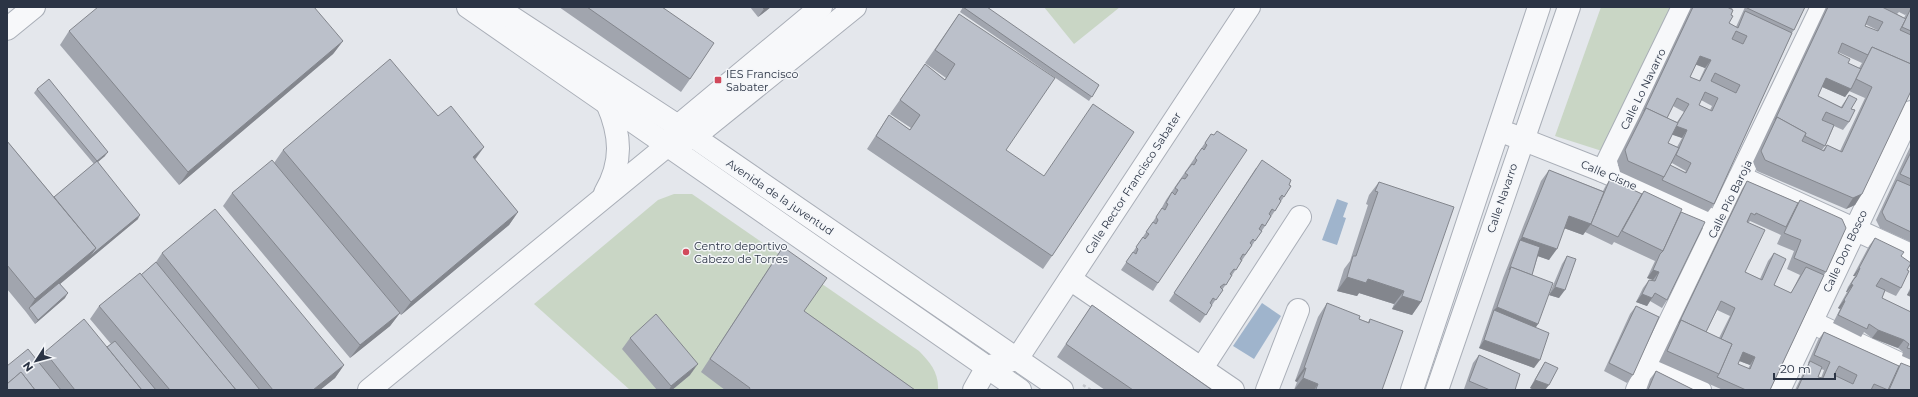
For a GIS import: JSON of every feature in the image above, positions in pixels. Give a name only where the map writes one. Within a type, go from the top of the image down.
[{"type":"street","points":[[7,29],[34,7]]},
{"type":"street","name":"Avenida de la juventud","points":[[468,7],[1020,390]]},
{"type":"street","points":[[686,131],[821,7]]},
{"type":"street","points":[[369,390],[668,145],[855,7]]},
{"type":"street","name":"Calle Rector Francisco Sabater","points":[[1017,359],[1249,7]]},
{"type":"street","points":[[1443,388],[1415,382],[1539,7]]},
{"type":"street","name":"Calle Navarro","points":[[1443,388],[1522,140],[1569,7]]},
{"type":"street","name":"Calle Lo Navarro","points":[[1603,171],[1683,7]]},
{"type":"street","name":"Calle Pío Baroja","points":[[1637,390],[1822,7]]},
{"type":"street","points":[[499,9],[589,78],[666,131],[668,145]]},
{"type":"street","name":"Avenida de la juventud","points":[[499,9],[686,131],[1062,390]]},
{"type":"street","points":[[604,196],[612,181],[617,166],[619,150],[613,118],[607,103]]},
{"type":"street","name":"Calle Don Bosco","points":[[1779,390],[1911,112]]},
{"type":"street","name":"Calle Cisne","points":[[1498,130],[1603,171],[1718,223]]},
{"type":"street","points":[[668,145],[689,147],[728,174],[812,218]]},
{"type":"street","points":[[1740,177],[1911,255]]},
{"type":"street","points":[[1202,368],[1300,217]]},
{"type":"street","points":[[1070,278],[1233,390]]},
{"type":"street","points":[[902,280],[950,326],[975,344],[987,367]]},
{"type":"street","points":[[1267,390],[1298,310]]},
{"type":"street","points":[[1811,322],[1911,369]]},
{"type":"street","points":[[974,390],[987,367],[1017,359]]},
{"type":"street","points":[[987,367],[1015,371],[1043,390]]},
{"type":"street","points":[[1649,367],[1700,390]]},
{"type":"green space","points":[[1044,7],[1120,7],[1074,44]]},
{"type":"green space","points":[[1601,7],[1674,7],[1602,151],[1555,136]]},
{"type":"green space","name":"Centro deportivo Cabezo de Torres","points":[[674,194],[692,194],[919,351],[933,368],[937,378],[938,390],[630,390],[534,304],[658,200]]},
{"type":"water","points":[[1337,199],[1348,203],[1343,217],[1346,218],[1337,245],[1322,240]]},
{"type":"water","points":[[1262,303],[1281,316],[1254,359],[1233,346]]},
{"type":"building","points":[[98,7],[314,7],[343,41],[188,172],[69,31]]},
{"type":"building","points":[[587,7],[662,7],[714,43],[690,79]]},
{"type":"building","points":[[963,7],[987,7],[1099,85],[1092,97]]},
{"type":"building","points":[[1693,7],[1727,7],[1733,10],[1731,15],[1733,16],[1729,23],[1738,28],[1745,11],[1792,33],[1714,204],[1662,180],[1670,165],[1686,173],[1691,163],[1676,155],[1687,130],[1676,126],[1689,104],[1677,98],[1667,118],[1646,108],[1644,111]],"holes":[[[1736,31],[1747,36],[1743,44],[1732,39]],[[1700,56],[1711,60],[1700,81],[1690,77]],[[1715,73],[1740,85],[1736,93],[1711,81]],[[1705,92],[1718,98],[1712,111],[1699,105]]]},
{"type":"building","points":[[1747,7],[1805,7],[1794,30]]},
{"type":"building","points":[[1828,7],[1882,7],[1906,19],[1900,30],[1911,35],[1911,64],[1872,47],[1868,55],[1842,43],[1838,53],[1850,59],[1848,63],[1861,69],[1851,89],[1826,78],[1818,96],[1842,108],[1849,95],[1857,99],[1851,109],[1855,110],[1849,122],[1826,112],[1822,120],[1834,125],[1825,146],[1805,136],[1806,133],[1777,117],[1775,120]],"holes":[[[1869,16],[1883,22],[1878,31],[1865,26]]]},
{"type":"building","points":[[1911,8],[1911,31],[1902,27]]},
{"type":"building","points":[[959,14],[1055,78],[1006,150],[1044,176],[1093,104],[1134,132],[1052,256],[876,136],[889,115],[910,130],[920,115],[900,100],[925,64],[945,80],[955,64],[935,50]]},
{"type":"building","points":[[1872,47],[1911,64],[1911,91],[1862,194],[1853,198],[1765,160],[1761,151],[1777,117],[1806,133],[1802,141],[1824,151],[1827,145],[1842,152],[1872,87],[1856,79]]},
{"type":"building","points":[[390,59],[438,116],[451,106],[484,147],[473,157],[518,212],[411,302],[283,150]]},
{"type":"building","points":[[49,79],[108,152],[97,161],[37,89]]},
{"type":"building","points":[[1646,108],[1678,123],[1668,143],[1679,148],[1664,177],[1628,161],[1625,150]]},
{"type":"building","points":[[1217,131],[1247,150],[1158,283],[1126,262],[1133,252],[1136,254],[1138,249],[1136,247],[1143,237],[1145,239],[1149,234],[1146,232],[1153,222],[1156,224],[1158,220],[1156,217],[1162,208],[1165,210],[1168,204],[1166,203],[1172,192],[1175,195],[1178,190],[1175,188],[1182,178],[1185,179],[1188,175],[1185,173],[1192,164],[1194,165],[1197,160],[1195,158],[1202,148],[1204,150],[1207,145],[1205,143],[1211,134],[1214,135]]},
{"type":"building","points":[[7,141],[96,248],[35,299],[7,265]]},
{"type":"building","points":[[1911,152],[1911,179],[1900,174]]},
{"type":"building","points":[[272,160],[400,313],[360,345],[232,193]]},
{"type":"building","points":[[1262,160],[1291,180],[1289,185],[1291,186],[1284,197],[1282,195],[1279,199],[1281,201],[1275,211],[1272,209],[1269,214],[1271,216],[1265,226],[1262,224],[1259,229],[1262,231],[1255,241],[1253,239],[1250,243],[1252,245],[1245,255],[1243,254],[1240,259],[1242,260],[1236,270],[1234,269],[1230,274],[1232,275],[1226,285],[1224,284],[1220,287],[1223,290],[1216,300],[1213,298],[1210,303],[1212,305],[1206,315],[1174,293]]},
{"type":"building","points":[[97,161],[140,215],[89,257],[96,248],[54,197]]},
{"type":"building","points":[[1549,170],[1604,192],[1591,224],[1569,216],[1557,249],[1522,237]]},
{"type":"building","points":[[1610,179],[1642,194],[1618,237],[1590,224]]},
{"type":"building","points":[[1897,180],[1911,186],[1911,232],[1886,220],[1882,212]]},
{"type":"building","points":[[1747,181],[1798,203],[1786,227],[1756,213],[1755,215],[1751,213],[1747,222],[1765,230],[1745,272],[1762,280],[1774,253],[1786,259],[1774,285],[1791,293],[1806,267],[1824,275],[1770,390],[1746,390],[1717,377],[1732,344],[1721,339],[1735,308],[1721,301],[1706,332],[1681,320],[1679,323]],"holes":[[[1743,352],[1755,357],[1750,369],[1738,364]]]},
{"type":"building","points":[[1379,182],[1454,207],[1421,302],[1402,296],[1404,291],[1368,279],[1366,283],[1347,277],[1353,256],[1356,256],[1378,192],[1375,191]]},
{"type":"building","points":[[1644,191],[1682,209],[1663,251],[1622,231]]},
{"type":"building","points":[[1800,200],[1842,219],[1846,228],[1826,272],[1794,258],[1801,240],[1784,233]]},
{"type":"building","points":[[215,209],[344,365],[313,390],[273,390],[162,253]]},
{"type":"building","points":[[1681,212],[1705,222],[1667,300],[1655,293],[1652,298],[1642,294],[1649,280],[1655,281],[1659,272],[1653,270]]},
{"type":"building","points":[[1875,238],[1904,252],[1901,256],[1911,263],[1901,288],[1881,278],[1876,286],[1885,290],[1882,298],[1911,312],[1911,349],[1907,348],[1909,344],[1904,340],[1878,330],[1869,324],[1867,329],[1838,315],[1845,301],[1844,300],[1853,285],[1851,284]]},
{"type":"building","points":[[1520,240],[1540,247],[1532,275],[1511,267],[1509,270]]},
{"type":"building","points":[[783,247],[827,278],[804,311],[915,390],[749,390],[750,388],[710,359]]},
{"type":"building","points":[[1567,256],[1576,259],[1565,290],[1555,287]]},
{"type":"building","points":[[156,262],[260,390],[236,390],[141,275]]},
{"type":"building","points":[[1511,267],[1553,283],[1538,324],[1497,307]]},
{"type":"building","points":[[140,273],[236,390],[170,390],[99,306]]},
{"type":"building","points":[[59,283],[68,293],[38,320],[29,308]]},
{"type":"building","points":[[1327,303],[1360,316],[1359,319],[1369,323],[1370,319],[1403,331],[1382,390],[1319,390],[1316,389],[1318,384],[1303,378],[1306,368],[1304,368]]},
{"type":"building","points":[[1092,305],[1212,390],[1133,390],[1066,344]]},
{"type":"building","points":[[1636,306],[1659,317],[1633,375],[1609,363]]},
{"type":"building","points":[[1494,310],[1549,333],[1540,360],[1484,340]]},
{"type":"building","points":[[656,314],[698,364],[671,386],[630,338]]},
{"type":"building","points":[[84,319],[142,390],[75,390],[45,352]]},
{"type":"building","points":[[1681,320],[1732,344],[1719,374],[1667,351]]},
{"type":"building","points":[[1824,332],[1899,366],[1888,390],[1874,384],[1871,390],[1797,390],[1810,361],[1822,367],[1818,377],[1823,378],[1830,362],[1814,355]],"holes":[[[1839,366],[1857,375],[1853,384],[1834,375]]]},
{"type":"building","points":[[115,341],[156,390],[142,390],[107,347]]},
{"type":"building","points":[[28,349],[61,390],[35,390],[21,372],[7,384],[7,366]]},
{"type":"building","points":[[1479,355],[1520,374],[1515,390],[1490,390],[1469,381]]},
{"type":"building","points":[[1545,362],[1558,368],[1549,385],[1535,380]]},
{"type":"building","points":[[1901,363],[1911,367],[1911,390],[1889,390]]},
{"type":"building","points":[[1656,371],[1694,390],[1648,390]]},
{"type":"building","points":[[21,372],[35,390],[7,390],[7,384]]},
{"type":"place","name":"IES Francisco Sabater","points":[[718,80]]},
{"type":"place","name":"Centro deportivo Cabezo de Torres","points":[[686,252]]}]
